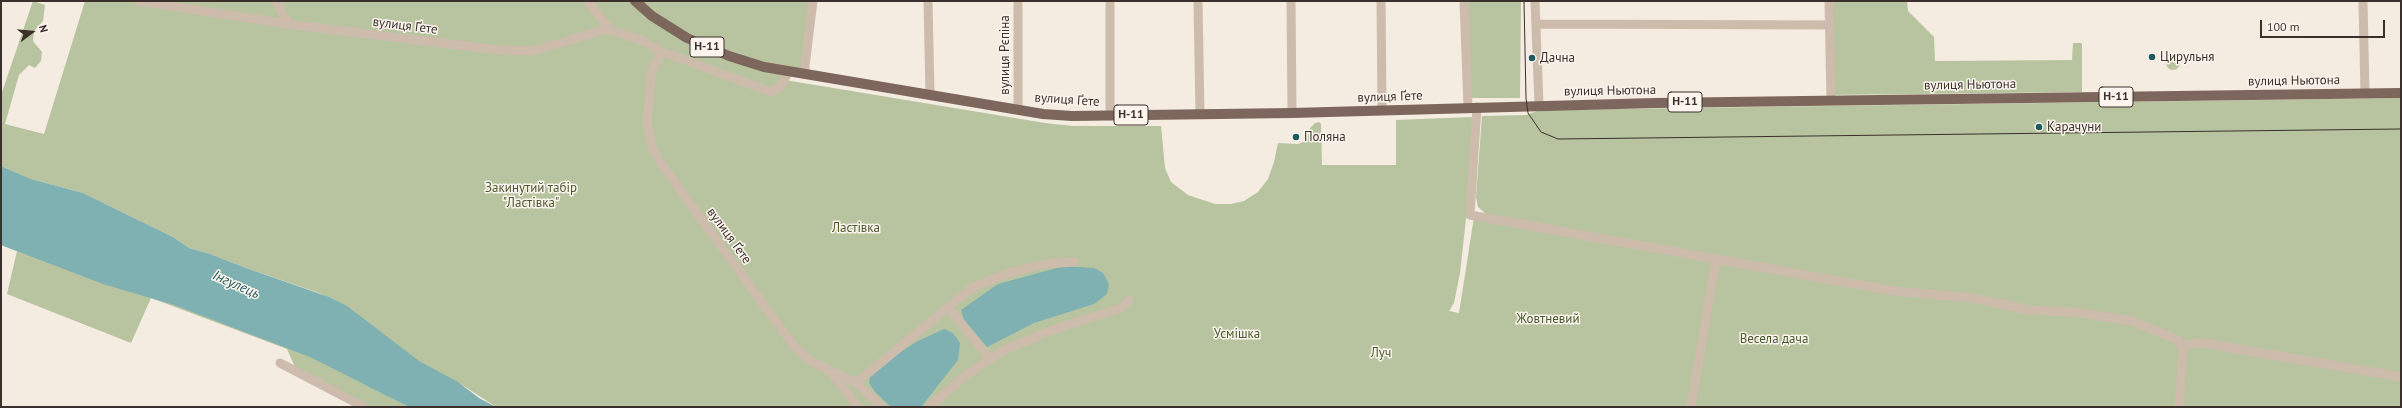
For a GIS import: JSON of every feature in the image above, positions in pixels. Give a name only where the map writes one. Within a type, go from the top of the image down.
[{"type":"main road","name":"Н-11","points":[[635,1],[672,29],[703,46],[728,56],[789,72]]},
{"type":"main road","name":"вулиця Ґете","points":[[789,72],[930,94],[1043,114],[1110,116],[1292,113],[1539,105]]},
{"type":"main road","name":"вулиця Ньютона","points":[[1539,105],[2401,93]]},
{"type":"street","name":"вулиця Ґете","points":[[138,1],[288,23],[524,52],[546,49],[594,33],[610,30]]},
{"type":"street","points":[[276,1],[288,23]]},
{"type":"street","points":[[588,1],[610,30],[643,41],[663,52],[771,92],[780,87],[789,72]]},
{"type":"street","points":[[804,74],[813,1]]},
{"type":"street","points":[[928,1],[930,94]]},
{"type":"street","name":"вулиця Рєпіна","points":[[1018,1],[1018,110]]},
{"type":"street","points":[[1110,1],[1110,116]]},
{"type":"street","points":[[1198,1],[1200,114]]},
{"type":"street","points":[[1291,1],[1292,113]]},
{"type":"street","points":[[1381,1],[1382,110]]},
{"type":"street","points":[[1464,1],[1472,107],[1470,215],[1894,291],[1972,298],[2029,310],[2073,312],[2132,321],[2158,330],[2178,340],[2181,344],[2184,356],[2180,407]]},
{"type":"street","points":[[1535,1],[1539,105]]},
{"type":"street","points":[[1829,1],[1831,100]]},
{"type":"street","points":[[2363,1],[2365,94]]},
{"type":"street","points":[[1537,24],[1830,25]]},
{"type":"street","name":"вулиця Ґете","points":[[663,52],[654,66],[651,77],[647,122],[652,147],[662,165],[793,345],[808,360],[830,371],[858,407]]},
{"type":"street","points":[[1691,407],[1716,260]]},
{"type":"street","points":[[856,383],[973,287],[1009,273],[1045,264],[1074,262]]},
{"type":"street","points":[[929,407],[966,374],[1004,350],[1054,329],[1122,308],[1129,300]]},
{"type":"street","points":[[948,307],[990,359]]},
{"type":"street","points":[[2181,344],[2203,343],[2401,377]]},
{"type":"street","points":[[280,363],[364,407]]},
{"type":"street","points":[[830,371],[856,383],[882,407]]},
{"type":"green space","points":[[33,1],[45,5],[43,21],[34,31],[33,41],[42,52],[41,61],[35,68],[29,65],[19,75],[5,124],[44,134],[85,1],[813,1],[804,74],[789,72],[785,80],[1045,123],[1073,126],[1161,126],[1165,168],[1171,182],[1188,195],[1215,204],[1231,204],[1244,201],[1258,192],[1268,179],[1274,162],[1278,143],[1298,144],[1306,141],[1310,128],[1315,123],[1319,122],[1321,124],[1322,165],[1396,165],[1396,120],[1472,117],[1473,156],[1460,273],[1454,303],[1449,311],[1459,313],[1474,217],[1486,214],[1478,207],[1476,197],[1482,116],[1526,115],[1540,110],[2401,98],[2401,407],[496,407],[461,384],[422,368],[322,294],[189,248],[173,237],[83,193],[31,179],[1,166],[1,95]]},
{"type":"green space","points":[[1468,1],[1521,1],[1520,98],[1470,98]]},
{"type":"green space","points":[[1829,1],[1907,1],[1908,11],[1934,37],[1935,61],[2072,60],[2073,43],[2082,43],[2082,92],[1831,95]]},
{"type":"green space","points":[[2170,56],[2176,56],[2180,60],[2180,66],[2176,70],[2170,70],[2166,66],[2166,60]]},
{"type":"green space","points":[[1,213],[147,269],[409,407],[364,407],[297,372],[287,349],[151,298],[131,343],[7,294],[17,251],[1,245]]},
{"type":"water","name":"Інгулець","points":[[1,166],[31,179],[83,193],[173,237],[189,248],[210,254],[329,297],[347,306],[419,361],[458,382],[479,398],[496,407],[409,407],[310,357],[174,305],[103,284],[1,245]]},
{"type":"water","points":[[1064,266],[1094,268],[1103,273],[1109,284],[1107,294],[1094,304],[1034,323],[987,347],[964,320],[961,310],[998,284]]},
{"type":"water","points":[[944,329],[953,333],[960,343],[958,360],[921,407],[891,407],[875,392],[869,383],[870,376],[894,356],[918,341]]},
{"type":"tram line","points":[[1524,1],[1526,98],[1528,113],[1541,132],[1558,139],[2401,129]]},
{"type":"place","name":"Цирульня","points":[[2152,57]]},
{"type":"place","name":"Дачна","points":[[1532,58]]},
{"type":"place","name":"Карачуни","points":[[2039,127]]},
{"type":"place","name":"Поляна","points":[[1296,137]]},
{"type":"park label","name":"Закинутий табір \"Ластівка\"","points":[[531,196]]},
{"type":"park label","name":"Ластівка","points":[[856,228]]},
{"type":"park label","name":"Жовтневий","points":[[1548,319]]},
{"type":"park label","name":"Усмішка","points":[[1237,334]]},
{"type":"park label","name":"Весела дача","points":[[1774,339]]},
{"type":"park label","name":"Луч","points":[[1381,353]]}]
